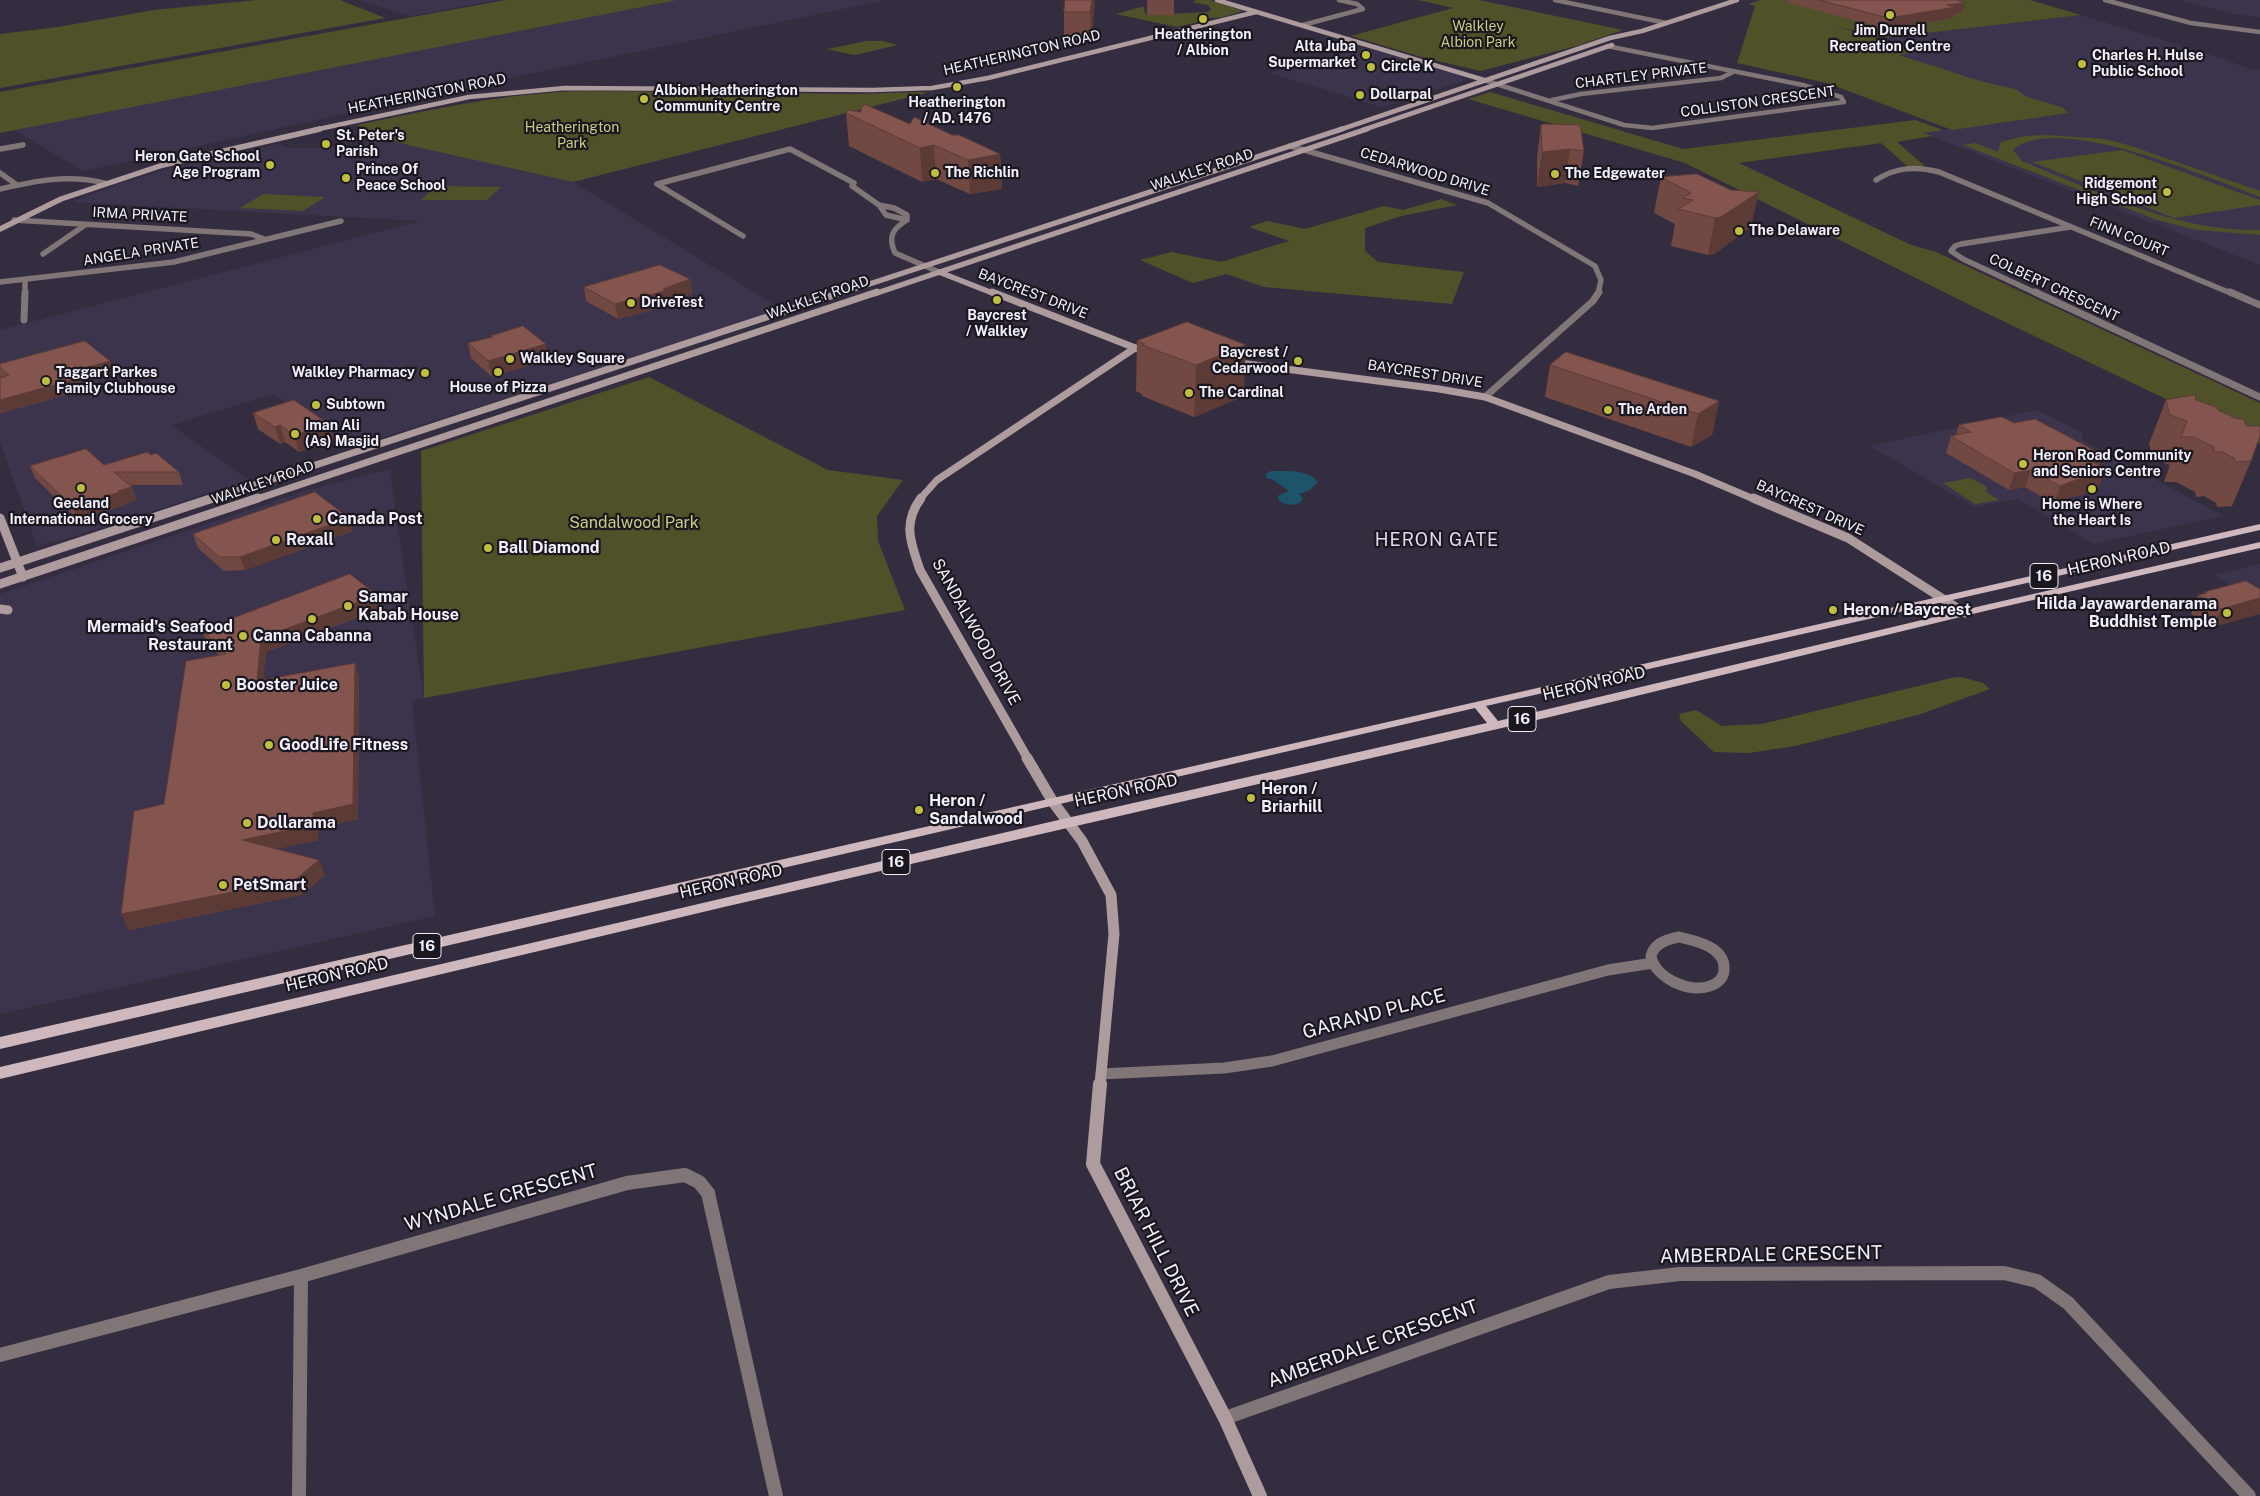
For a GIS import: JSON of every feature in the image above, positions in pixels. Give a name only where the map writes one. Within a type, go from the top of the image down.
[{"type":"main road","points":[[1217,0],[1484,80]]},
{"type":"main road","name":"WALKLEY ROAD","points":[[0,584],[1305,150],[1607,46],[1642,31],[1737,0]]},
{"type":"main road","name":"HEATHERINGTON ROAD","points":[[0,229],[14,220],[61,199],[104,183],[163,165],[487,94],[565,88],[863,90],[932,88],[988,78],[1256,12]]},
{"type":"main road","name":"WALKLEY ROAD","points":[[0,568],[1290,146],[1610,38],[1642,31]]},
{"type":"main road","points":[[1448,69],[1476,72]]},
{"type":"main road","points":[[1486,73],[1510,71]]},
{"type":"main road","name":"BAYCREST DRIVE","points":[[939,272],[1139,349]]},
{"type":"main road","name":"SANDALWOOD DRIVE","points":[[1067,822],[1053,802],[920,570],[910,538],[909,518],[919,500],[937,480],[1139,349]]},
{"type":"main road","name":"BAYCREST DRIVE","points":[[1223,361],[1438,389],[1485,397],[1695,474],[1848,538],[1965,613]]},
{"type":"main road","points":[[0,518],[23,577]]},
{"type":"main road","name":"HERON ROAD","points":[[0,1043],[1478,704],[2260,527]]},
{"type":"main road","name":"HERON ROAD","points":[[0,1073],[1067,822],[1495,725],[1965,613],[2260,546]]},
{"type":"main road","points":[[1478,704],[1495,725]]},
{"type":"main road","name":"BRIAR HILL DRIVE","points":[[1067,822],[1082,841],[1111,895],[1114,934],[1093,1164],[1225,1418],[1260,1496]]},
{"type":"street","points":[[1303,25],[1363,9],[1357,4],[1339,0]]},
{"type":"street","points":[[1555,0],[1666,23]]},
{"type":"street","points":[[2106,0],[2191,23],[2260,32]]},
{"type":"street","points":[[1579,5],[1587,2]]},
{"type":"street","name":"COLLISTON CRESCENT","points":[[1484,80],[1624,125],[1646,128],[1844,102],[1840,97],[1811,87],[1607,46]]},
{"type":"street","name":"CHARTLEY PRIVATE","points":[[1551,101],[1581,94],[1721,78],[1734,72]]},
{"type":"street","points":[[0,149],[23,145]]},
{"type":"street","name":"CEDARWOOD DRIVE","points":[[1290,146],[1488,203],[1595,266],[1602,280],[1601,292],[1485,397]]},
{"type":"street","points":[[743,236],[657,184],[790,149],[854,183],[852,186],[878,205],[890,206],[901,210],[907,215],[907,220]]},
{"type":"street","name":"FINN COURT","points":[[1876,180],[1888,171],[1909,168],[1932,170],[2260,305]]},
{"type":"street","points":[[0,173],[17,185]]},
{"type":"street","points":[[0,189],[56,177],[71,177],[104,183]]},
{"type":"street","points":[[878,205],[880,211],[885,215],[907,220]]},
{"type":"street","name":"IRMA PRIVATE","points":[[14,220],[251,234],[264,239]]},
{"type":"street","points":[[907,220],[893,232],[890,242],[895,253],[921,266],[939,272]]},
{"type":"street","name":"ANGELA PRIVATE","points":[[0,282],[174,262],[341,221]]},
{"type":"street","points":[[43,254],[85,224]]},
{"type":"street","name":"COLBERT CRESCENT","points":[[2070,227],[1961,244],[1955,246],[1951,251],[1962,259],[2260,397]]},
{"type":"street","points":[[24,320],[25,280]]},
{"type":"street","points":[[1679,938],[1691,939],[1707,945],[1721,955],[1726,963],[1726,972],[1723,979],[1716,984],[1705,988],[1692,988],[1668,979],[1658,972],[1653,963],[1651,955],[1654,948],[1660,943],[1679,938]]},
{"type":"street","name":"GARAND PLACE","points":[[1101,1074],[1224,1068],[1272,1061],[1608,970],[1653,963]]},
{"type":"street","name":"WYNDALE CRESCENT","points":[[0,1355],[301,1276],[628,1183],[685,1176],[694,1178],[708,1193],[776,1496]]},
{"type":"street","name":"AMBERDALE CRESCENT","points":[[1225,1418],[1609,1282],[1680,1274],[2004,1273],[2037,1281],[2068,1303],[2249,1496]]},
{"type":"street","points":[[299,1496],[301,1276]]},
{"type":"shaded area","points":[[358,0],[499,0],[410,16]]},
{"type":"shaded area","points":[[669,0],[886,0],[510,78],[83,171],[11,128]]},
{"type":"shaded area","points":[[2180,0],[2260,0],[2260,17],[2233,14]]},
{"type":"shaded area","points":[[2081,15],[2224,59],[2252,70],[2260,70],[2260,265],[1923,133],[2063,113],[1888,51],[1911,47],[1883,38]]},
{"type":"shaded area","points":[[1362,47],[1456,74],[1463,78],[1463,81],[1382,107],[1270,73]]},
{"type":"shaded area","points":[[384,138],[573,182],[782,309],[347,449],[274,394],[171,425],[249,480],[69,538],[37,546],[0,442],[0,330],[421,221],[72,202],[116,185],[177,166],[279,144],[288,148],[345,147]]},
{"type":"shaded area","points":[[2037,410],[2082,433],[2082,440],[2223,516],[2093,544],[2018,499],[1974,507],[1870,446]]},
{"type":"shaded area","points":[[390,469],[424,698],[412,701],[435,916],[0,1014],[0,594],[308,490]]},
{"type":"shaded area","points":[[2260,564],[2260,603],[2214,575]]},
{"type":"green space","points":[[257,0],[340,0],[385,18],[0,88],[0,34],[58,27],[154,10]]},
{"type":"green space","points":[[506,0],[677,0],[0,133],[0,92]]},
{"type":"green space","points":[[1196,0],[1210,0],[1243,11],[1223,17],[1202,19],[1207,20],[1177,27],[1116,14],[1141,7],[1144,7],[1147,15],[1207,12],[1211,10],[1208,5],[1192,2]]},
{"type":"green space","name":"Walkley Albion Park","points":[[1418,0],[1479,0],[1623,30],[1576,46],[1481,71],[1425,58],[1351,36],[1453,8]]},
{"type":"green space","points":[[1761,0],[2030,0],[2081,15],[1883,38],[1831,25],[1921,51],[1899,55],[1980,81],[2015,89],[2027,97],[2062,107],[2068,113],[1952,130],[1827,83],[1737,63],[1755,6],[1748,4]]},
{"type":"green space","points":[[867,41],[882,41],[898,45],[854,55],[827,49]]},
{"type":"green space","name":"Heatherington Park","points":[[590,91],[926,93],[573,182],[412,146],[384,138],[357,125],[444,107],[502,98],[531,94]]},
{"type":"green space","points":[[1490,92],[1683,149],[1915,120],[1943,130],[1924,133],[1932,136],[1897,142],[1925,166],[1907,166],[1881,143],[1739,163],[1911,245],[1936,252],[2260,403],[2260,444],[1978,309],[1685,163],[1468,99]]},
{"type":"green space","points":[[2047,135],[2105,139],[2128,145],[2260,191],[2260,197],[2172,164],[2097,143],[2063,138],[2034,140],[2013,150],[2022,161],[2138,208],[2198,224],[2229,229],[2260,230],[2260,235],[2197,230],[2157,220],[1963,145],[1975,143],[1998,152],[2001,142],[2024,136]]},
{"type":"green space","points":[[2122,150],[2260,200],[2260,205],[2174,218],[2032,162]]},
{"type":"green space","points":[[436,186],[501,187],[487,200],[421,200]]},
{"type":"green space","points":[[263,194],[325,197],[303,211],[240,208]]},
{"type":"green space","points":[[1441,199],[1457,205],[1401,216],[1365,228],[1365,251],[1378,262],[1464,272],[1452,304],[1264,287],[1226,274],[1193,283],[1140,260],[1172,252],[1221,262],[1289,241],[1249,227],[1267,221],[1305,229],[1384,206],[1403,210]]},
{"type":"green space","name":"Sandalwood Park","points":[[649,377],[828,470],[903,480],[877,516],[878,541],[905,610],[424,698],[421,451]]},
{"type":"green space","points":[[1971,478],[1987,487],[1986,492],[1999,500],[1975,504],[1943,483]]},
{"type":"green space","points":[[1961,677],[1983,683],[1990,689],[1918,715],[1795,746],[1749,753],[1714,752],[1681,721],[1679,714],[1696,710],[1722,726],[1762,724]]},
{"type":"water","points":[[1271,471],[1303,473],[1318,482],[1310,490],[1299,494],[1303,498],[1300,503],[1292,505],[1282,503],[1278,498],[1279,495],[1289,491],[1272,479],[1266,478],[1266,474]]},
{"type":"building","points":[[1065,0],[1092,0],[1090,12],[1064,12]]},
{"type":"building","points":[[1819,0],[1957,0],[1965,3],[1947,5],[1956,7],[1889,18]]},
{"type":"building","points":[[864,104],[910,124],[914,117],[952,135],[959,135],[1000,154],[968,160],[934,145],[920,148],[846,113],[848,110],[860,112]]},
{"type":"building","points":[[1541,125],[1580,125],[1584,151],[1570,149],[1542,152]]},
{"type":"building","points":[[1697,174],[1731,190],[1759,192],[1721,217],[1715,218],[1678,209],[1693,200],[1682,198],[1691,193],[1661,177]]},
{"type":"building","points":[[660,265],[690,279],[663,289],[665,291],[615,304],[584,287]]},
{"type":"building","points":[[1187,322],[1246,345],[1196,365],[1142,345],[1145,344],[1137,341]]},
{"type":"building","points":[[523,326],[546,344],[488,361],[468,343],[493,337],[491,336]]},
{"type":"building","points":[[85,341],[110,361],[69,372],[76,379],[0,400],[0,378],[9,375],[0,368],[0,364]]},
{"type":"building","points":[[1566,352],[1719,401],[1698,414],[1550,365]]},
{"type":"building","points":[[2195,395],[2196,400],[2216,407],[2218,410],[2237,419],[2243,419],[2247,426],[2260,426],[2260,436],[2251,461],[2236,462],[2234,458],[2222,452],[2214,452],[2214,447],[2194,437],[2181,437],[2187,421],[2170,415],[2166,400]]},
{"type":"building","points":[[294,400],[330,425],[294,435],[280,425],[275,427],[253,413]]},
{"type":"building","points":[[2002,417],[2014,423],[2035,419],[2103,455],[2087,459],[2105,469],[2089,478],[2076,480],[2060,486],[2031,470],[2014,473],[1951,436],[1971,432],[1959,425]]},
{"type":"building","points":[[86,449],[104,465],[147,452],[151,455],[156,453],[179,472],[114,472],[132,487],[73,507],[30,466]]},
{"type":"building","points":[[315,492],[349,518],[240,557],[219,557],[193,534]]},
{"type":"building","points":[[350,574],[377,595],[261,638],[257,681],[355,663],[353,804],[313,813],[313,825],[242,840],[319,860],[295,880],[121,914],[134,811],[164,804],[186,661],[226,654],[202,630]]},
{"type":"building","points":[[2246,581],[2260,589],[2260,598],[2221,609],[2198,595],[2207,593],[2205,592]]},
{"type":"place","name":"Jim Durrell Recreation Centre","points":[[1890,15]]},
{"type":"place","name":"Heatherington / Albion","points":[[1203,19]]},
{"type":"place","name":"Alta Juba Supermarket","points":[[1366,55]]},
{"type":"place","name":"Charles H. Hulse Public School","points":[[2082,64]]},
{"type":"place","name":"Circle K","points":[[1371,67]]},
{"type":"place","name":"Heatherington / AD. 1476","points":[[957,87]]},
{"type":"place","name":"Dollarpal","points":[[1360,95]]},
{"type":"place","name":"Albion Heatherington Community Centre","points":[[644,99]]},
{"type":"place","name":"St. Peter's Parish","points":[[326,144]]},
{"type":"place","name":"Heron Gate School Age Program","points":[[270,165]]},
{"type":"place","name":"The Richlin","points":[[935,173]]},
{"type":"place","name":"The Edgewater","points":[[1555,174]]},
{"type":"place","name":"Prince Of Peace School","points":[[346,178]]},
{"type":"place","name":"Ridgemont High School","points":[[2167,192]]},
{"type":"place","name":"The Delaware","points":[[1739,231]]},
{"type":"place","name":"Baycrest / Walkley","points":[[997,300]]},
{"type":"place","name":"DriveTest","points":[[631,303]]},
{"type":"place","name":"Walkley Square","points":[[510,359]]},
{"type":"place","name":"Baycrest / Cedarwood","points":[[1298,361]]},
{"type":"place","name":"House of Pizza","points":[[498,372]]},
{"type":"place","name":"Walkley Pharmacy","points":[[425,373]]},
{"type":"place","name":"Taggart Parkes Family Clubhouse","points":[[46,381]]},
{"type":"place","name":"The Cardinal","points":[[1189,393]]},
{"type":"place","name":"Subtown","points":[[316,405]]},
{"type":"place","name":"The Arden","points":[[1608,410]]},
{"type":"place","name":"Iman Ali (As) Masjid","points":[[295,434]]},
{"type":"place","name":"Heron Road Community and Seniors Centre","points":[[2023,464]]},
{"type":"place","name":"Geeland International Grocery","points":[[81,488]]},
{"type":"place","name":"Home is Where the Heart Is","points":[[2092,489]]},
{"type":"place","name":"Canada Post","points":[[317,519]]},
{"type":"place","name":"Rexall","points":[[276,540]]},
{"type":"place","name":"Ball Diamond","points":[[488,548]]},
{"type":"place","name":"Samar Kabab House","points":[[348,606]]},
{"type":"place","name":"Heron / Baycrest","points":[[1833,610]]},
{"type":"place","name":"Hilda Jayawardenarama Buddhist Temple","points":[[2227,613]]},
{"type":"place","name":"Canna Cabanna","points":[[312,619]]},
{"type":"place","name":"Mermaid's Seafood Restaurant","points":[[243,636]]},
{"type":"place","name":"Booster Juice","points":[[226,685]]},
{"type":"place","name":"GoodLife Fitness","points":[[269,745]]},
{"type":"place","name":"Heron / Briarhill","points":[[1251,798]]},
{"type":"place","name":"Heron / Sandalwood","points":[[919,810]]},
{"type":"place","name":"Dollarama","points":[[247,823]]},
{"type":"place","name":"PetSmart","points":[[223,885]]},
{"type":"district","name":"HERON GATE","points":[[1437,540]]}]
